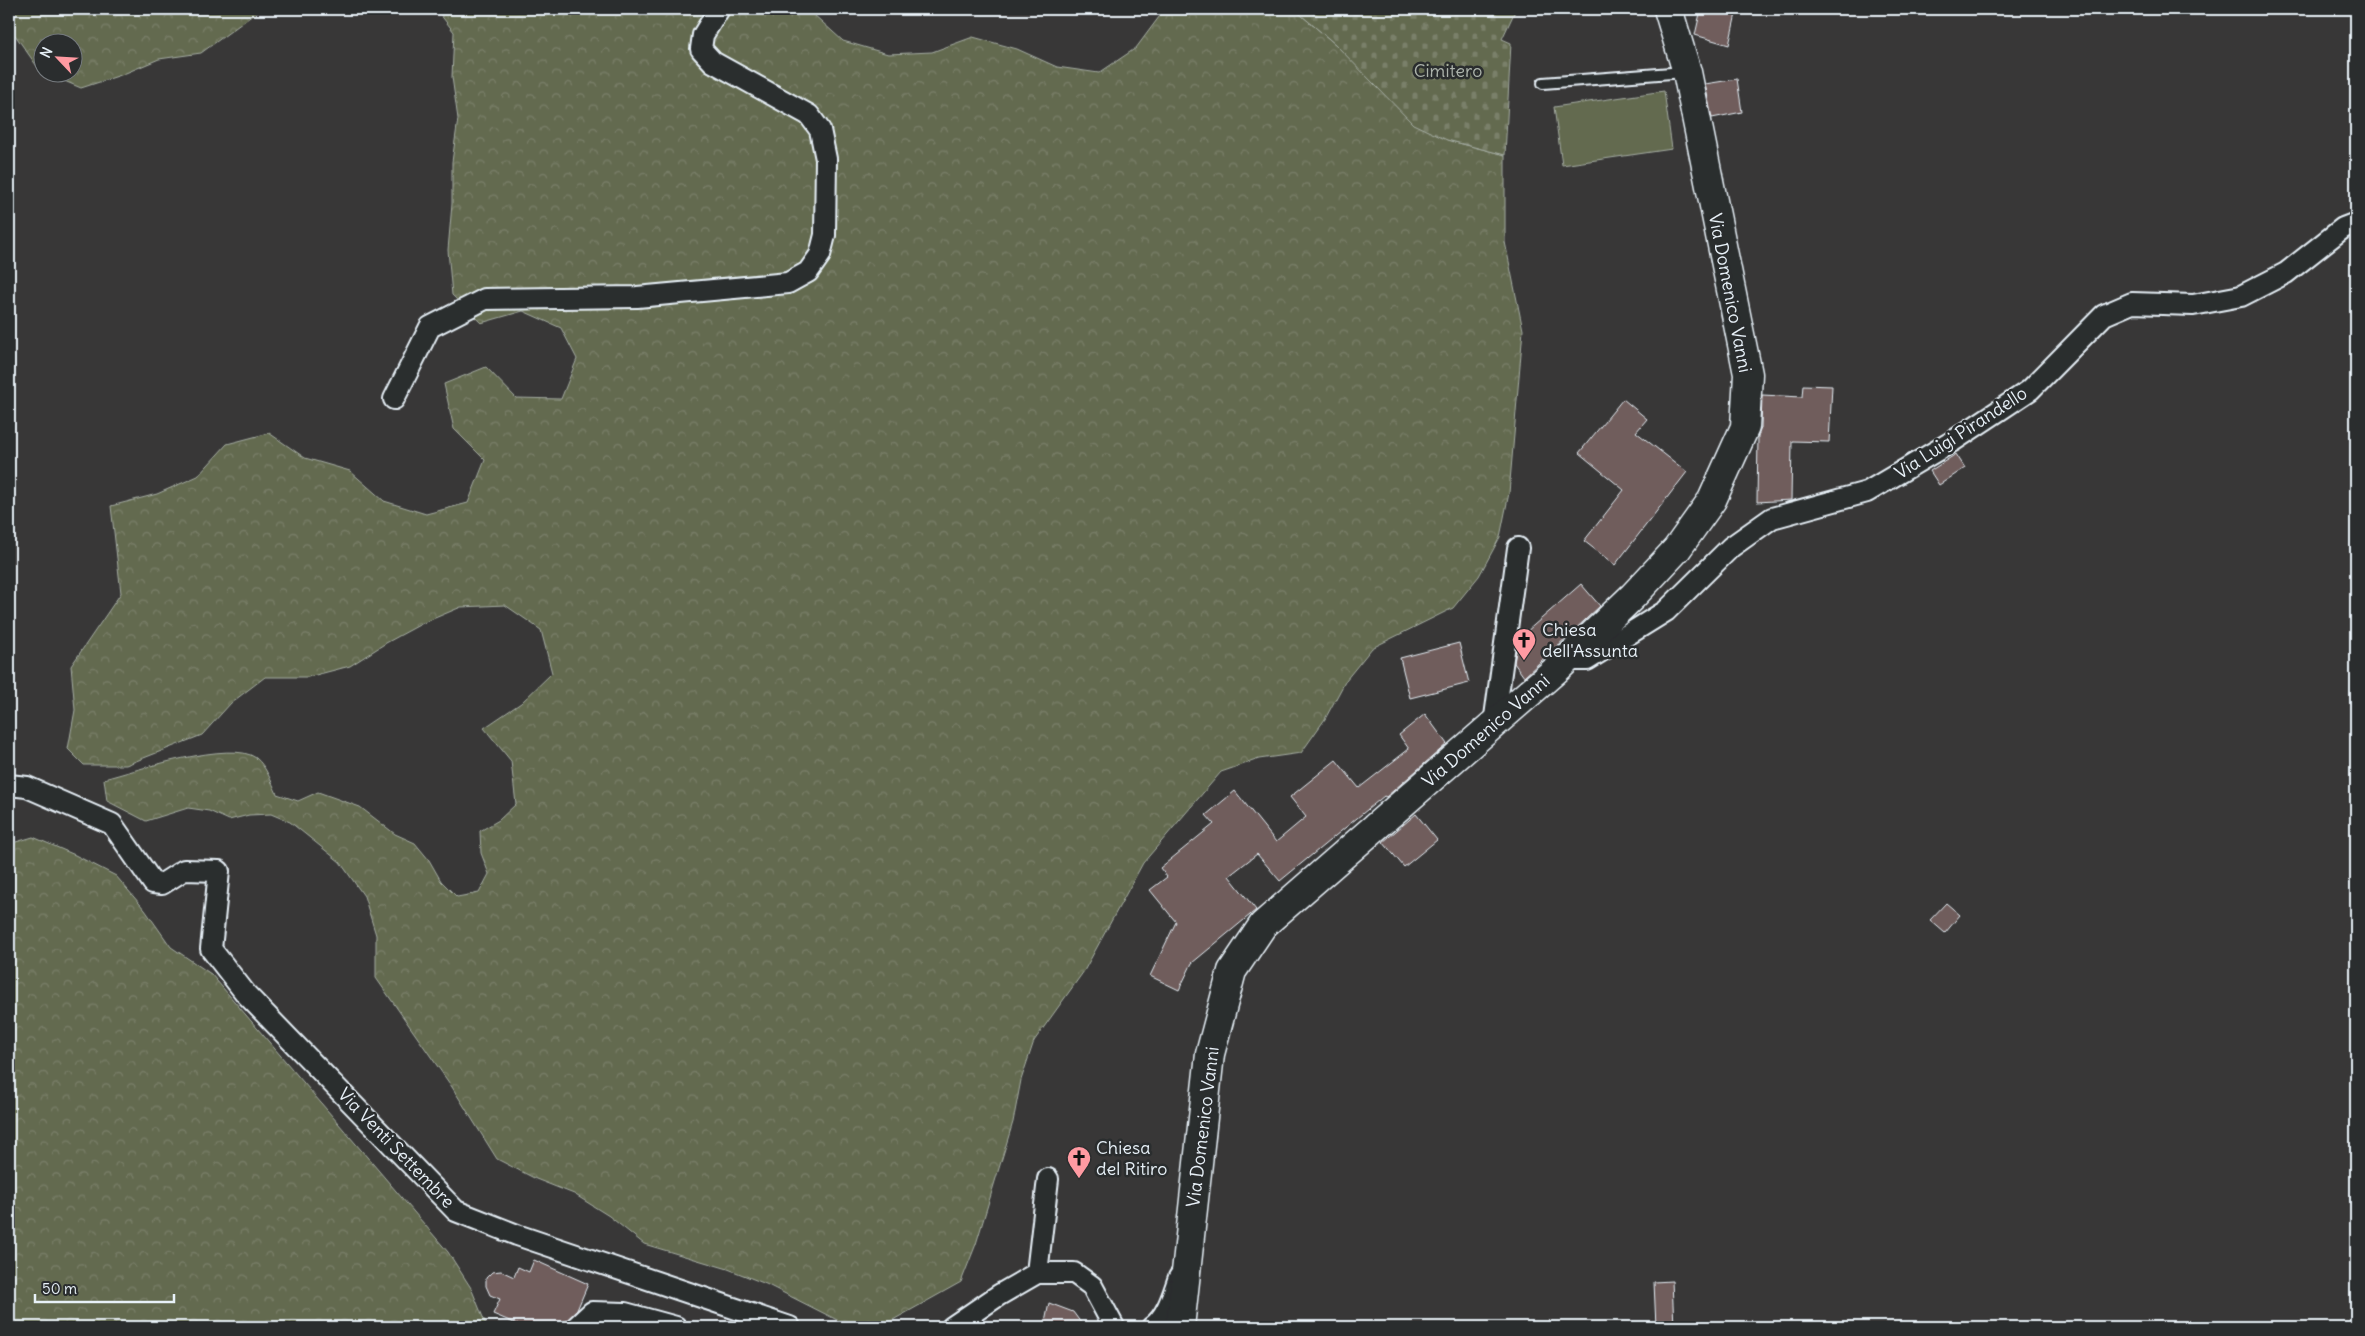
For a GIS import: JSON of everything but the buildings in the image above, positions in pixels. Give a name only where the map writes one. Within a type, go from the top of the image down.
[{"type":"main road","name":"Via Domenico Vanni","points":[[1180,1327],[1210,1054],[1232,971],[1263,925],[1566,660],[1633,596],[1676,549],[1712,500],[1745,427],[1748,374],[1687,72],[1668,9]]},
{"type":"street","points":[[394,399],[430,327],[484,299],[637,297],[788,283],[808,272],[820,255],[825,236],[826,159],[820,130],[809,114],[713,62],[701,49],[703,34],[719,9]]},
{"type":"street","name":"Via Luigi Pirandello","points":[[1566,660],[1587,660],[1666,611],[1731,547],[1772,518],[1867,492],[1953,442],[2030,390],[2104,315],[2132,303],[2193,305],[2241,296],[2286,273],[2342,228],[2356,223]]},
{"type":"street","points":[[1494,724],[1518,548]]},
{"type":"street","name":"Via Venti Settembre","points":[[9,785],[27,787],[112,824],[153,883],[162,884],[184,870],[219,871],[211,949],[246,994],[456,1210],[526,1238],[790,1327]]},
{"type":"street","points":[[1037,1273],[1048,1178]]},
{"type":"street","points":[[1152,1327],[1158,1323],[1172,1297],[1188,1250]]},
{"type":"street","points":[[952,1327],[999,1295],[1037,1273],[1074,1273],[1092,1286],[1114,1327]]},
{"type":"street","points":[[576,1327],[592,1312],[625,1313],[676,1327]]},
{"type":"lane","points":[[1543,82],[1687,72]]},
{"type":"green space","points":[[9,9],[261,9],[201,53],[159,59],[121,75],[81,88],[67,82],[82,82],[82,32],[32,32],[32,59],[15,35],[9,30]]},
{"type":"green space","points":[[436,9],[798,9],[812,13],[843,41],[888,54],[932,52],[973,37],[1017,49],[1057,67],[1099,73],[1136,48],[1165,9],[1294,9],[1447,140],[1505,155],[1505,242],[1523,330],[1509,493],[1500,537],[1479,576],[1453,608],[1372,648],[1346,680],[1325,719],[1301,753],[1259,759],[1221,772],[1143,863],[1084,971],[1034,1041],[1021,1080],[1013,1122],[976,1244],[961,1282],[884,1325],[841,1322],[766,1284],[728,1269],[644,1244],[609,1216],[574,1194],[536,1179],[497,1159],[452,1087],[376,978],[376,935],[364,896],[340,862],[290,822],[271,814],[249,815],[229,820],[209,811],[188,808],[146,821],[107,801],[104,779],[182,758],[226,752],[244,753],[260,761],[277,794],[298,801],[318,792],[360,807],[395,834],[415,843],[429,860],[441,881],[457,897],[479,893],[489,874],[481,853],[480,831],[499,820],[516,804],[511,761],[484,728],[521,703],[552,673],[541,630],[505,605],[461,607],[423,623],[386,643],[350,666],[308,677],[265,677],[231,703],[202,735],[126,765],[84,765],[68,749],[75,710],[71,666],[121,593],[111,506],[157,494],[198,476],[227,444],[269,433],[305,458],[350,471],[384,501],[426,514],[468,503],[485,460],[454,429],[444,384],[486,367],[516,398],[561,399],[577,359],[561,328],[523,311],[481,323],[452,295],[448,250],[452,204],[452,162],[458,119],[452,77],[454,32]]},
{"type":"green space","name":"Cimitero","points":[[1294,9],[1516,9],[1502,39],[1511,43],[1505,155],[1447,140],[1413,124],[1335,44]]},
{"type":"green space","points":[[1664,91],[1672,149],[1562,165],[1554,107]]},
{"type":"green space","points":[[33,837],[75,855],[116,876],[145,910],[171,947],[211,974],[448,1252],[471,1288],[487,1327],[9,1327],[9,844]]},
{"type":"place","name":"Chiesa dell'Assunta","points":[[1524,661]]},
{"type":"place","name":"Chiesa del Ritiro","points":[[1079,1179]]}]
